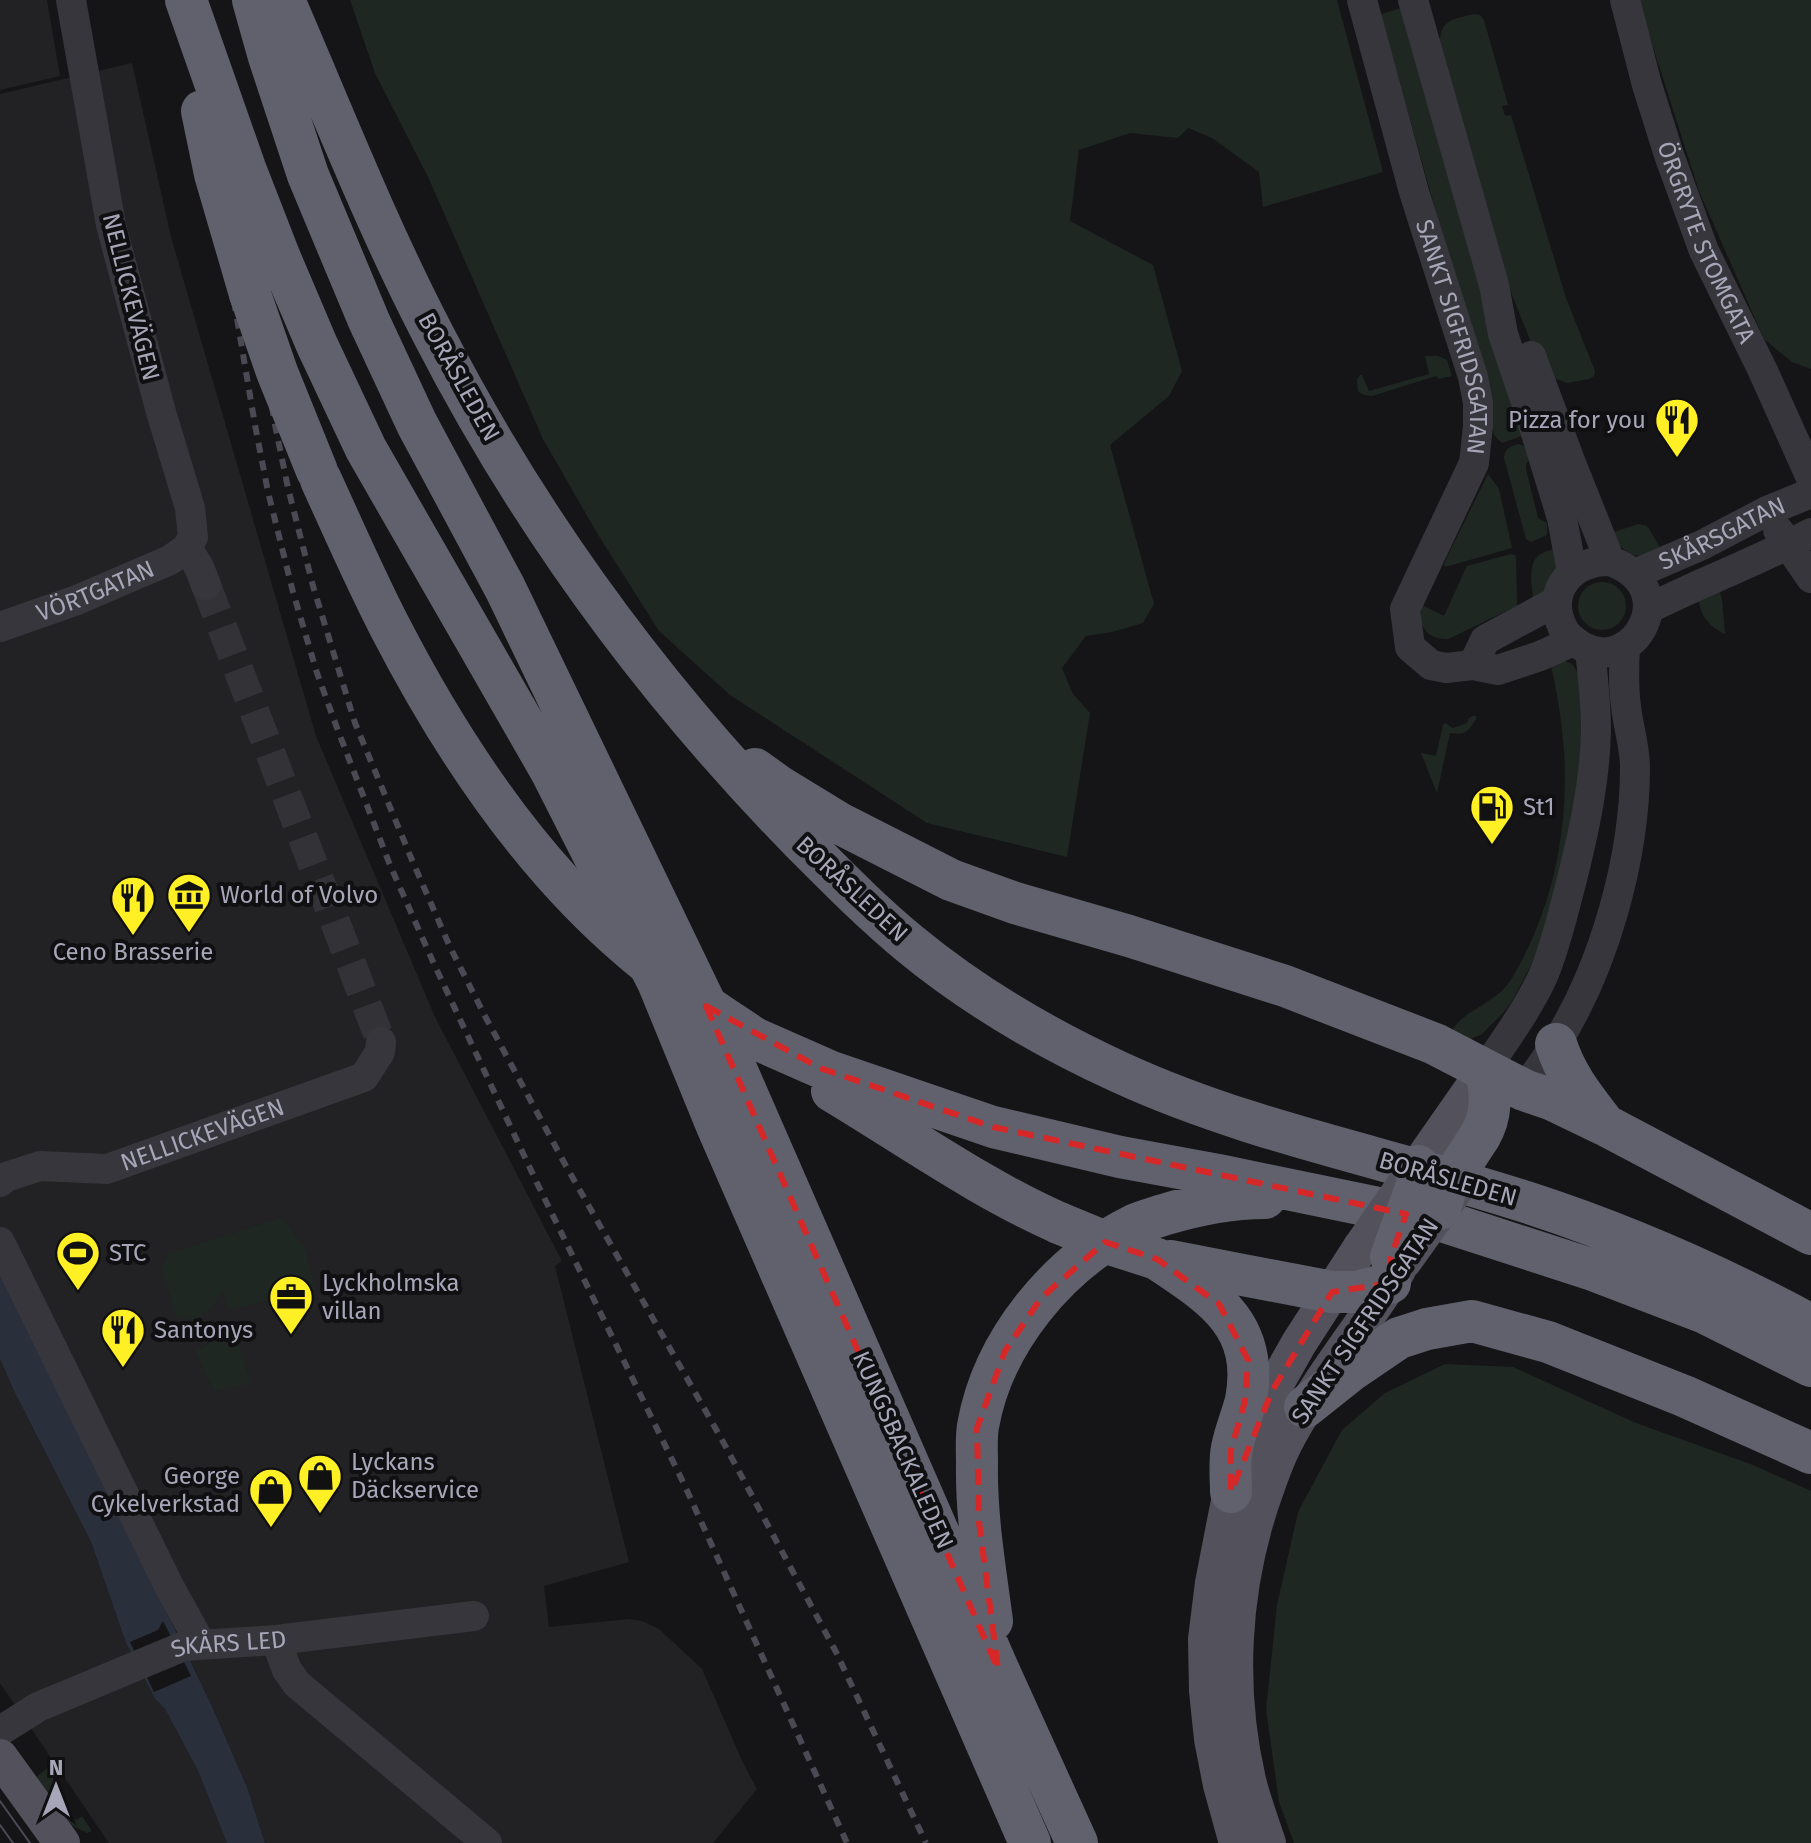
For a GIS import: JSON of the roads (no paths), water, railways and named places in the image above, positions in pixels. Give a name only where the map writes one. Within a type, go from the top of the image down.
[{"type":"highway","name":"BORÅSLEDEN","points":[[180,0],[215,174],[250,294],[311,459],[391,630],[433,705],[523,839],[577,898],[634,953],[694,998],[742,1047],[817,1074],[993,1127],[1120,1157],[1442,1221],[1590,1269],[1705,1313],[1811,1366]]},
{"type":"highway","name":"KUNGSBACKALEDEN","points":[[186,0],[245,168],[317,345],[366,449],[551,771],[658,982],[777,1265],[1030,1843]]},
{"type":"highway","name":"KUNGSBACKALEDEN","points":[[253,0],[308,175],[369,321],[417,424],[742,1047],[998,1669],[1077,1843]]},
{"type":"highway","name":"BORÅSLEDEN","points":[[284,0],[374,212],[432,333],[508,467],[596,598],[663,687],[761,800],[846,887],[910,944],[972,990],[1042,1033],[1122,1073],[1220,1113],[1522,1201],[1593,1225],[1682,1261],[1811,1325]]},
{"type":"highway","points":[[698,728],[780,787],[827,816],[951,880],[1015,903],[1285,986],[1435,1044],[1524,1090],[1605,1125],[1811,1234]]},
{"type":"highway","points":[[1556,1044],[1573,1084],[1605,1125]]},
{"type":"highway","points":[[1440,1209],[1446,1188],[1473,1133],[1484,1129],[1490,1098],[1485,1070]]},
{"type":"highway","points":[[817,1074],[990,1188],[1059,1223],[1157,1259],[1332,1292],[1357,1292],[1386,1262],[1417,1185],[1418,1166]]},
{"type":"highway","points":[[998,1669],[979,1522],[977,1428],[989,1386],[1005,1351],[1041,1298],[1079,1261],[1136,1224],[1213,1203],[1256,1198],[1334,1199]]},
{"type":"highway","points":[[1157,1259],[1219,1304],[1234,1322],[1243,1343],[1248,1376],[1245,1401],[1231,1450],[1231,1492]]},
{"type":"highway","points":[[1386,1262],[1404,1296],[1472,1321],[1548,1342],[1684,1396],[1811,1453]]},
{"type":"highway","points":[[1305,1407],[1399,1338],[1427,1329],[1472,1321]]},
{"type":"main road","points":[[1418,1166],[1473,1133],[1524,1090]]},
{"type":"main road","name":"SANKT SIGFRIDSGATAN","points":[[1268,1843],[1249,1782],[1240,1738],[1235,1643],[1240,1587],[1254,1525],[1286,1439],[1386,1262],[1440,1209]]},
{"type":"main road","name":"SANKT SIGFRIDSGATAN","points":[[1237,1843],[1212,1739],[1206,1639],[1213,1583],[1231,1492],[1272,1391],[1332,1292]]},
{"type":"main road","points":[[0,1757],[62,1843]]},
{"type":"street","name":"NELLICKEVÄGEN","points":[[71,0],[111,225],[190,508],[193,537],[187,548]]},
{"type":"street","name":"SANKT SIGFRIDSGATAN","points":[[1362,0],[1414,192],[1473,377],[1478,403],[1474,463],[1405,609],[1410,647],[1431,665],[1446,668],[1473,665],[1498,670],[1581,646],[1608,652],[1625,646]]},
{"type":"street","points":[[1413,0],[1494,285],[1503,334],[1562,518],[1572,572]]},
{"type":"street","name":"ÖRGRYTE STOMGATA","points":[[1625,0],[1651,99],[1704,251],[1811,478]]},
{"type":"street","points":[[1494,285],[1519,325],[1569,458],[1622,568],[1645,590],[1648,609],[1641,630],[1625,646],[1625,703],[1635,762],[1634,798],[1620,889],[1576,1006],[1556,1044],[1524,1090]]},
{"type":"street","name":"SKÅRSGATAN","points":[[1622,568],[1702,545],[1767,511],[1811,493]]},
{"type":"street","points":[[1767,511],[1799,539],[1811,578]]},
{"type":"street","name":"SKÅRSGATAN","points":[[1648,609],[1799,539]]},
{"type":"street","points":[[187,548],[206,585]]},
{"type":"street","name":"VÖRTGATAN","points":[[0,627],[132,577],[170,560],[187,548]]},
{"type":"street","points":[[1485,1070],[1525,1009],[1542,976],[1571,884],[1586,816],[1596,733],[1595,694],[1581,646],[1563,630],[1557,601],[1562,585],[1572,572],[1584,565],[1597,561],[1622,568]]},
{"type":"street","points":[[1473,665],[1485,640],[1557,601]]},
{"type":"street","name":"NELLICKEVÄGEN","points":[[0,1182],[6,1177],[40,1166],[107,1169],[364,1077],[380,1052],[381,1042]]},
{"type":"street","points":[[0,1242],[170,1588],[192,1645]]},
{"type":"street","name":"SKÅRS LED","points":[[0,1731],[38,1707],[192,1645],[276,1640],[474,1616]]},
{"type":"street","points":[[276,1640],[287,1670],[297,1684],[487,1843]]},
{"type":"water","points":[[0,1266],[211,1704],[247,1787],[265,1843],[227,1843],[198,1771],[126,1643],[91,1542],[0,1359]]},
{"type":"tunnel","points":[[206,585],[381,1042]]},
{"type":"tram line","points":[[0,1801],[30,1843]]},
{"type":"tram line","points":[[0,1825],[13,1843]]},
{"type":"railway","points":[[256,299],[274,420],[313,586],[355,723],[412,860],[450,947],[486,1018],[566,1166],[721,1438],[836,1652],[926,1843]]},
{"type":"railway","points":[[234,301],[268,492],[293,592],[317,673],[390,865],[537,1183],[684,1484],[847,1843]]},
{"type":"place","name":"Pizza for you","points":[[1677,459]]},
{"type":"place","name":"St1","points":[[1492,846]]},
{"type":"place","name":"World of Volvo","points":[[189,934]]},
{"type":"place","name":"Ceno Brasserie","points":[[133,937]]},
{"type":"place","name":"STC","points":[[78,1292]]},
{"type":"place","name":"Lyckholmska villan","points":[[291,1336]]},
{"type":"place","name":"Santonys","points":[[123,1369]]},
{"type":"place","name":"Lyckans Däckservice","points":[[320,1515]]},
{"type":"place","name":"George Cykelverkstad","points":[[271,1529]]}]
